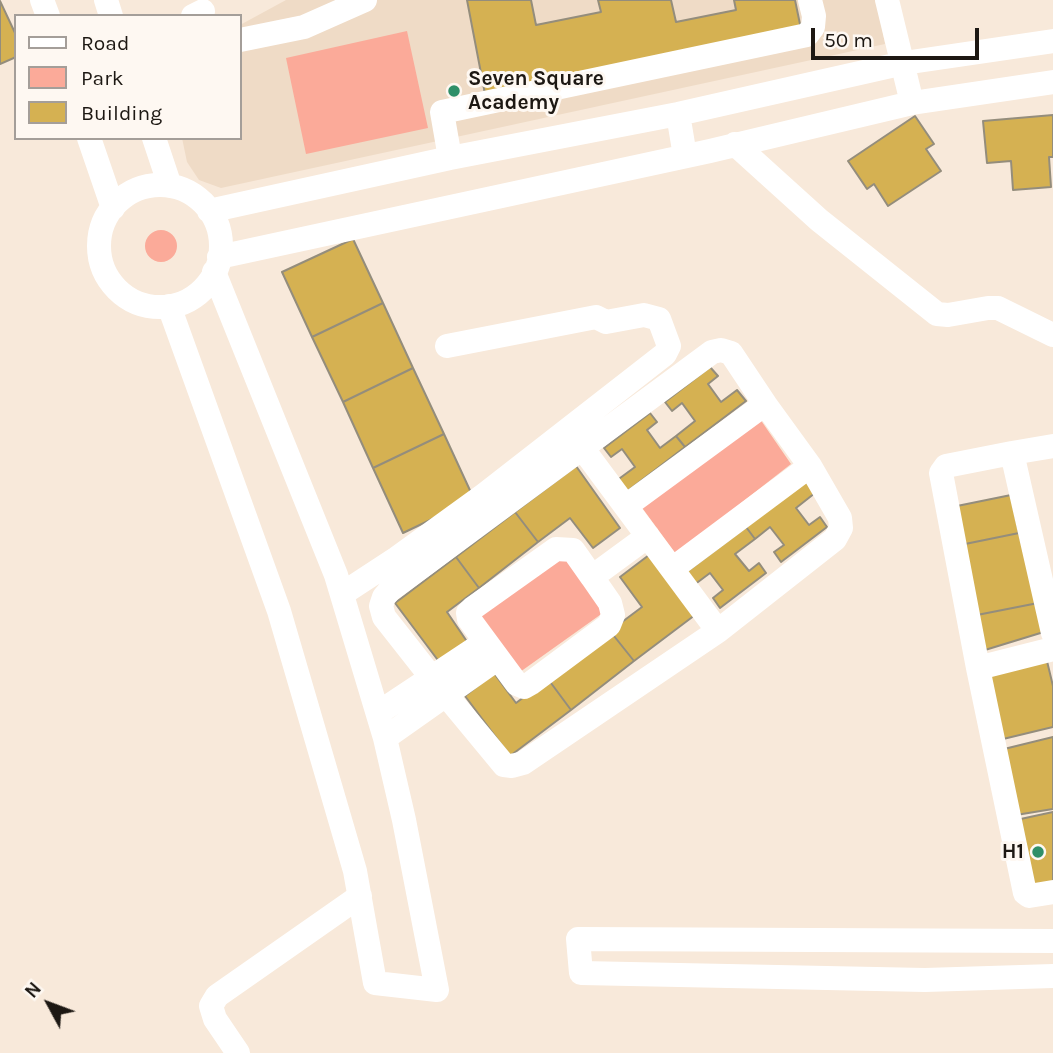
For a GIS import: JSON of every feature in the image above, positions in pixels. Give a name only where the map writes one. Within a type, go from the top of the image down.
[{"type":"street","points":[[242,40],[304,27],[365,0]]},
{"type":"street","points":[[450,158],[442,112],[807,35],[813,27],[814,16],[810,0]]},
{"type":"street","points":[[887,0],[891,26],[904,63],[912,103]]},
{"type":"street","points":[[209,211],[450,158],[678,114],[904,63],[1053,41]]},
{"type":"street","points":[[217,265],[912,103],[1053,82]]},
{"type":"street","points":[[678,114],[685,156]]},
{"type":"street","points":[[90,140],[113,208]]},
{"type":"street","points":[[155,140],[170,186]]},
{"type":"street","points":[[735,144],[819,220],[937,314],[998,308],[1053,335]]},
{"type":"street","points":[[170,186],[192,195],[209,211],[217,225],[220,241],[217,265],[196,295],[183,302],[156,307],[130,300],[111,282],[100,258],[100,232],[113,208],[124,197],[139,190],[170,186]]},
{"type":"street","points":[[169,306],[279,611],[355,871],[375,983],[437,990],[385,738],[337,575],[217,265]]},
{"type":"street","points":[[342,594],[484,495],[665,354],[669,346],[659,319],[644,314],[606,322],[596,317],[447,346]]},
{"type":"street","points":[[721,350],[731,354],[810,466],[841,518],[841,528],[835,539],[718,631],[523,763],[504,765],[384,617],[381,606],[390,590],[583,449],[712,352],[721,350]]},
{"type":"street","points":[[626,506],[765,404]]},
{"type":"street","points":[[1053,446],[946,466],[941,470],[978,668],[1025,893],[1029,896],[1053,892]]},
{"type":"street","points":[[583,449],[718,631]]},
{"type":"street","points":[[1012,453],[1053,633]]},
{"type":"street","points":[[672,569],[810,466]]},
{"type":"street","points":[[592,576],[648,536]]},
{"type":"street","points":[[556,549],[573,550],[610,603],[613,615],[609,625],[524,687],[517,684],[491,650],[468,619],[468,614],[556,549]]},
{"type":"street","points":[[978,668],[1053,649]]},
{"type":"street","points":[[385,738],[439,687],[491,650]]},
{"type":"street","points":[[378,713],[439,687]]},
{"type":"street","points":[[238,1053],[215,1019],[211,1006],[217,996],[360,896]]},
{"type":"street","points":[[1053,941],[578,939],[581,973],[925,980],[1053,976]]},
{"type":"shaded area","name":"Seven Square Academy","points":[[286,0],[877,0],[885,44],[221,188],[199,180],[187,162],[182,140],[242,140],[242,24]]},
{"type":"green space","points":[[407,31],[428,128],[306,154],[286,58]]},
{"type":"green space","points":[[161,230],[172,235],[177,246],[172,257],[161,262],[150,257],[145,246],[150,235]]},
{"type":"green space","points":[[760,419],[791,464],[676,554],[640,505]]},
{"type":"green space","points":[[566,551],[607,610],[520,672],[477,616]]},
{"type":"building","points":[[467,0],[531,0],[536,25],[601,12],[598,0],[671,0],[676,22],[736,10],[734,0],[795,0],[801,29],[485,94]]},
{"type":"building","points":[[0,1],[14,31],[14,58],[0,64]]},
{"type":"building","points":[[1053,115],[1053,157],[1049,157],[1051,187],[1013,190],[1011,161],[987,163],[983,121]]},
{"type":"building","points":[[915,116],[934,144],[926,149],[941,171],[888,206],[874,184],[867,189],[848,161]]},
{"type":"building","points":[[353,239],[383,303],[312,337],[282,272]]},
{"type":"building","points":[[383,303],[413,368],[343,402],[312,337]]},
{"type":"building","points":[[710,367],[718,376],[708,384],[721,402],[737,390],[746,401],[685,447],[676,436],[695,421],[682,403],[672,411],[665,402]]},
{"type":"building","points":[[413,368],[444,434],[373,468],[343,402]]},
{"type":"building","points":[[650,413],[657,422],[647,430],[660,448],[676,436],[685,447],[625,493],[616,481],[635,467],[622,449],[611,457],[604,448]]},
{"type":"building","points":[[444,434],[474,499],[403,533],[373,468]]},
{"type":"building","points":[[576,466],[620,528],[593,548],[570,518],[538,542],[515,512]]},
{"type":"building","points":[[806,481],[815,493],[796,508],[809,525],[820,517],[827,527],[781,562],[774,552],[784,545],[770,527],[755,539],[746,527]]},
{"type":"building","points":[[1011,495],[1019,533],[965,544],[957,506]]},
{"type":"building","points":[[515,512],[538,542],[479,588],[456,557]]},
{"type":"building","points":[[746,527],[755,539],[735,554],[749,571],[759,563],[766,573],[720,608],[713,598],[723,590],[710,573],[694,585],[685,573]]},
{"type":"building","points":[[1019,533],[1038,603],[977,615],[965,544]]},
{"type":"building","points":[[649,555],[695,615],[634,661],[610,631],[642,607],[620,577]]},
{"type":"building","points":[[456,557],[479,588],[447,612],[468,643],[440,663],[395,603]]},
{"type":"building","points":[[1038,603],[1047,631],[985,650],[977,615]]},
{"type":"building","points":[[610,631],[634,661],[571,710],[548,679]]},
{"type":"building","points":[[1046,657],[1053,686],[1053,727],[999,740],[983,672]]},
{"type":"building","points":[[494,673],[516,703],[548,679],[571,710],[510,756],[465,696]]},
{"type":"building","points":[[1053,737],[1053,809],[1016,815],[1004,749]]},
{"type":"building","name":"H1","points":[[1053,812],[1053,883],[1031,888],[1016,820]]},
{"type":"place","name":"Seven Square Academy","points":[[454,91]]},
{"type":"place","name":"H1","points":[[1038,852]]}]
